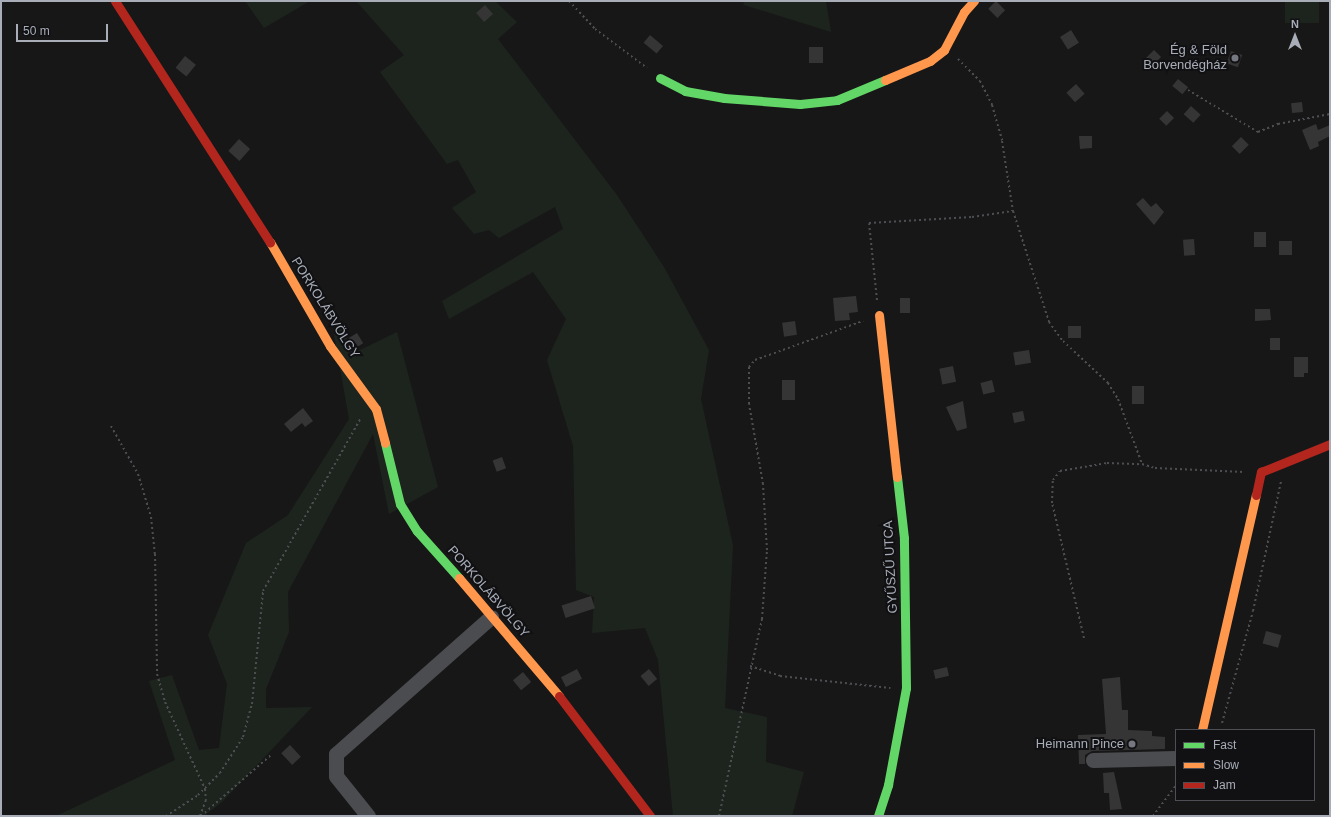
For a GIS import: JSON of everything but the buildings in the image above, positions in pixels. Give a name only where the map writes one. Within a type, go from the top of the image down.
[{"type":"street","name":"PORKOLÁBVÖLGY","points":[[115,1],[263,231],[330,346],[360,384],[373,405],[382,424],[400,504],[417,531],[596,743],[650,816]]},
{"type":"street","points":[[660,78],[685,91],[724,98],[820,103],[837,100],[916,67],[944,50],[964,12],[974,1]]},
{"type":"street","name":"GYŰSZŰ UTCA","points":[[878,816],[888,784],[906,690],[904,538],[879,315]]},
{"type":"street","points":[[1202,729],[1261,472],[1285,464],[1330,444]]},
{"type":"street","points":[[368,816],[336,776],[336,754],[491,617]]},
{"type":"street","points":[[1093,760],[1175,758]]},
{"type":"path","points":[[569,1],[596,29],[660,78]]},
{"type":"path","points":[[944,50],[965,64],[975,75],[992,105],[1002,141],[1013,211],[1049,322],[1063,341],[1108,383],[1118,399],[1142,464]]},
{"type":"path","points":[[1188,90],[1258,132],[1278,124],[1330,114]]},
{"type":"path","points":[[875,282],[869,223],[972,217],[1013,211]]},
{"type":"path","points":[[719,816],[750,666],[762,619],[767,550],[763,484],[749,404],[749,367],[755,360],[879,315]]},
{"type":"path","points":[[166,816],[205,789],[220,773],[243,736],[252,704],[263,591],[347,439],[373,405]]},
{"type":"path","points":[[111,426],[138,474],[150,517],[155,554],[157,674],[165,702],[205,789],[206,800],[201,816]]},
{"type":"path","points":[[1084,638],[1059,538],[1052,503],[1053,480],[1060,471],[1074,466],[1107,463],[1142,464],[1155,468],[1261,472]]},
{"type":"path","points":[[1219,729],[1253,611],[1285,464]]},
{"type":"path","points":[[750,666],[780,676],[906,690]]},
{"type":"path","points":[[201,816],[272,754]]},
{"type":"path","points":[[1153,816],[1175,787]]},
{"type":"shaded area","points":[[245,1],[310,1],[264,28]]},
{"type":"shaded area","points":[[356,1],[495,1],[517,22],[498,39],[617,195],[664,267],[709,350],[701,399],[733,545],[725,708],[767,717],[766,762],[804,772],[792,816],[673,816],[658,660],[645,628],[592,633],[594,597],[576,590],[573,446],[547,360],[566,319],[533,272],[449,319],[442,301],[563,229],[555,207],[499,238],[489,230],[474,234],[452,208],[476,192],[458,160],[447,164],[380,72],[404,55]]},
{"type":"shaded area","points":[[743,1],[826,1],[831,32],[744,5]]},
{"type":"shaded area","points":[[1285,1],[1319,1],[1319,23],[1285,23]]},
{"type":"shaded area","points":[[342,328],[354,353],[397,332],[438,487],[389,514],[373,434],[288,592],[289,632],[266,689],[266,708],[312,707],[222,802],[204,816],[56,816],[175,760],[149,681],[172,675],[199,750],[219,748],[227,684],[208,635],[246,543],[288,515],[349,419],[334,334]]},
{"type":"traffic: fast","points":[[660,78],[685,91],[724,98],[800,104],[837,100],[885,80]]},
{"type":"traffic: fast","points":[[385,443],[400,504],[417,531],[459,578]]},
{"type":"traffic: fast","points":[[878,816],[888,785],[906,688],[904,538],[897,477]]},
{"type":"traffic: slow","points":[[885,80],[930,61],[944,50],[964,12],[974,1]]},
{"type":"traffic: slow","points":[[270,242],[330,346],[376,409],[385,443]]},
{"type":"traffic: slow","points":[[879,315],[897,477]]},
{"type":"traffic: slow","points":[[1202,729],[1256,495]]},
{"type":"traffic: slow","points":[[459,578],[559,696]]},
{"type":"traffic: jam","points":[[115,1],[270,242]]},
{"type":"traffic: jam","points":[[1256,495],[1261,472],[1330,444]]},
{"type":"traffic: jam","points":[[559,696],[650,816]]},
{"type":"place","name":"Ég & Föld Borvendégház","points":[[1235,58]]},
{"type":"place","name":"Heimann Pince","points":[[1132,744]]}]
